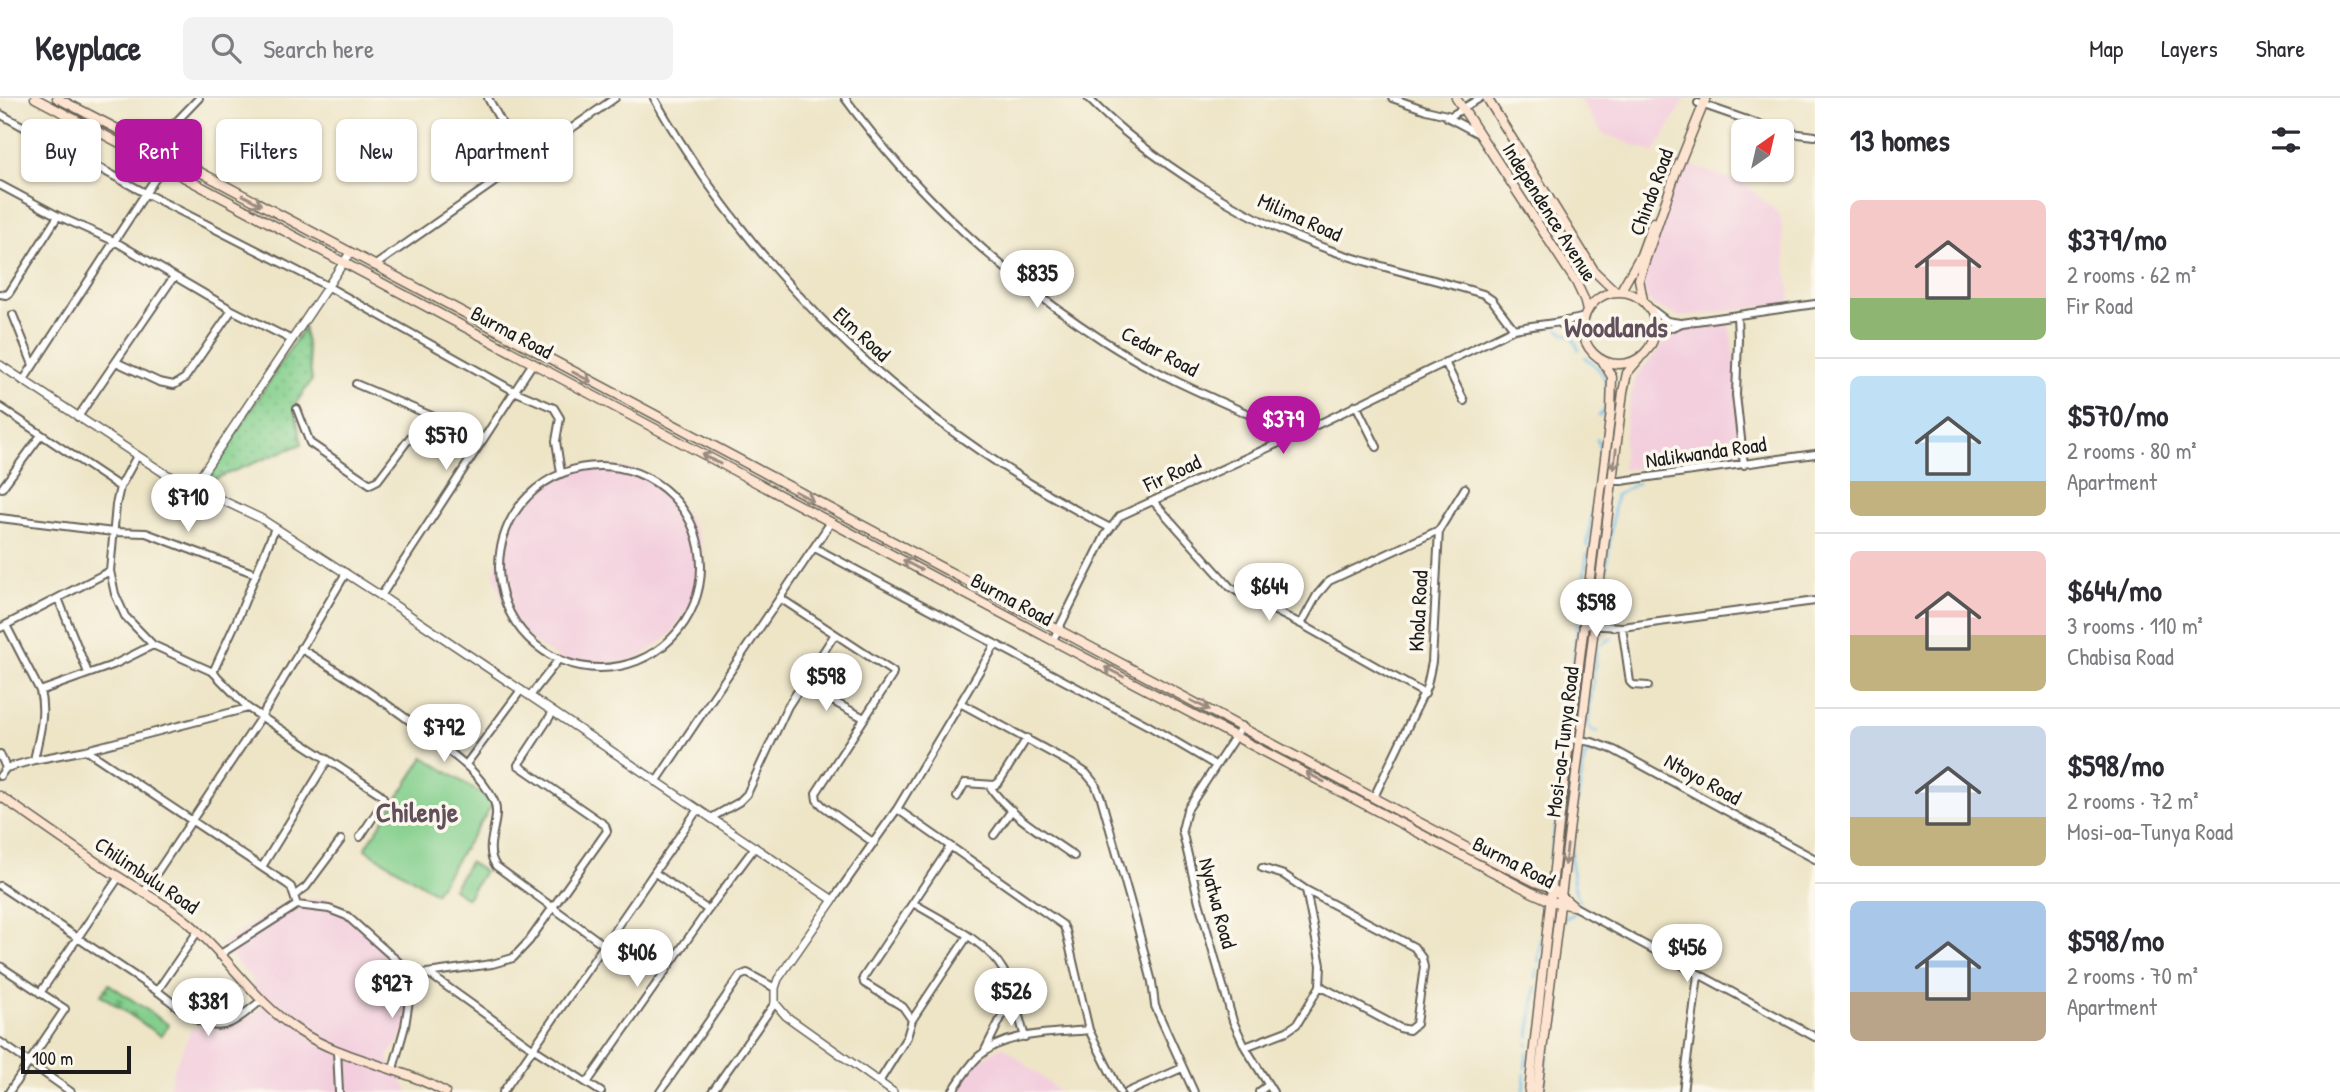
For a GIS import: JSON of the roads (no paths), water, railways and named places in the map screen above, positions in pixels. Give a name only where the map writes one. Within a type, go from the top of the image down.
[{"type":"main road","name":"Burma Road","points":[[35,98],[115,141]]},
{"type":"main road","name":"Burma Road","points":[[57,98],[115,128]]},
{"type":"main road","name":"Independence Avenue","points":[[1456,98],[1576,282],[1584,299],[1586,314]]},
{"type":"main road","name":"Independence Avenue","points":[[1487,98],[1595,272],[1618,292]]},
{"type":"main road","name":"Chindo Road","points":[[1618,292],[1640,255],[1702,101]]},
{"type":"main road","name":"Chindo Road","points":[[1643,300],[1639,279],[1702,101]]},
{"type":"main road","name":"Burma Road","points":[[202,173],[1477,853],[1552,888],[1573,906]]},
{"type":"main road","name":"Burma Road","points":[[192,182],[1053,640],[1551,901],[1573,906]]},
{"type":"main road","points":[[1618,292],[1632,293],[1643,300],[1650,309],[1656,326],[1649,348],[1639,359],[1618,365],[1603,362],[1587,347],[1584,336],[1586,314],[1602,296],[1618,292]]},
{"type":"main road","name":"Mosi-oa-Tunya Road","points":[[1537,1092],[1626,377],[1639,359]]},
{"type":"main road","name":"Mosi-oa-Tunya Road","points":[[1529,1092],[1612,388],[1612,377],[1603,362]]},
{"type":"main road","name":"Chilimbulu Road","points":[[1,799],[174,911],[198,931],[261,1001],[296,1029],[337,1050],[393,1069],[445,1092]]},
{"type":"street","points":[[179,119],[199,98]]},
{"type":"street","points":[[488,98],[499,119]]},
{"type":"street","points":[[573,127],[615,98]]},
{"type":"street","name":"Elm Road","points":[[654,98],[679,143],[728,210],[798,296],[857,356],[967,442],[1049,496],[1110,528]]},
{"type":"street","name":"Cedar Road","points":[[845,98],[888,153],[931,200],[981,247],[1046,299],[1105,342],[1183,384],[1296,435]]},
{"type":"street","name":"Milima Road","points":[[1088,98],[1159,158],[1232,204],[1327,249],[1483,293],[1492,300],[1514,329]]},
{"type":"street","points":[[1392,98],[1441,115],[1481,136]]},
{"type":"street","points":[[1441,115],[1451,116],[1480,98]]},
{"type":"street","points":[[1702,101],[1747,119]]},
{"type":"street","points":[[0,114],[147,194],[327,286],[514,391],[554,408],[560,418],[556,441],[561,473]]},
{"type":"street","points":[[1794,134],[1815,136]]},
{"type":"street","points":[[23,381],[155,182]]},
{"type":"street","points":[[374,266],[494,182]]},
{"type":"street","points":[[0,185],[58,216],[116,242],[173,278],[292,340]]},
{"type":"street","points":[[0,294],[9,293],[58,216]]},
{"type":"street","points":[[194,486],[350,253]]},
{"type":"street","points":[[78,417],[173,278]]},
{"type":"street","points":[[1655,334],[1682,323],[1815,304]]},
{"type":"street","points":[[1650,309],[1667,321],[1682,323]]},
{"type":"street","points":[[116,362],[159,382],[174,385],[185,378],[232,310]]},
{"type":"street","points":[[13,314],[33,365]]},
{"type":"street","name":"Fir Road","points":[[1053,640],[1110,528],[1121,516],[1514,329],[1561,324],[1586,314]]},
{"type":"street","points":[[1737,315],[1736,395],[1744,465]]},
{"type":"street","points":[[1561,324],[1584,336]]},
{"type":"street","points":[[1445,362],[1464,401]]},
{"type":"street","points":[[381,596],[533,363]]},
{"type":"street","points":[[0,365],[136,456],[171,477],[243,508],[346,573],[833,900]]},
{"type":"street","points":[[356,384],[484,438]]},
{"type":"street","points":[[1356,405],[1377,447]]},
{"type":"street","points":[[0,407],[120,487]]},
{"type":"street","points":[[297,409],[310,443],[370,484],[378,480],[428,415]]},
{"type":"street","points":[[2,488],[41,435]]},
{"type":"street","name":"Nalikwanda Road","points":[[1602,481],[1815,454]]},
{"type":"street","points":[[136,456],[120,487],[110,571],[125,616],[153,645],[213,673],[248,708],[379,793],[383,797],[382,804],[360,837]]},
{"type":"street","points":[[588,466],[629,470],[665,490],[684,510],[696,535],[701,562],[699,589],[690,615],[663,646],[640,660],[613,667],[586,667],[559,659],[545,652],[522,631],[506,604],[499,573],[501,542],[514,513],[534,489],[561,473],[588,466]]},
{"type":"street","points":[[1301,624],[1317,595],[1329,581],[1439,530],[1465,488]]},
{"type":"street","points":[[1153,501],[1230,587],[1425,694]]},
{"type":"street","points":[[0,518],[113,532],[146,533],[256,574]]},
{"type":"street","points":[[656,782],[831,522]]},
{"type":"street","points":[[213,673],[275,528]]},
{"type":"street","name":"Khola Road","points":[[1374,797],[1425,694],[1432,663],[1439,530]]},
{"type":"street","points":[[815,548],[1149,726],[1215,765]]},
{"type":"street","points":[[34,760],[44,711],[40,691],[3,626],[110,571]]},
{"type":"street","points":[[144,892],[261,717],[346,573]]},
{"type":"street","points":[[58,598],[88,673]]},
{"type":"street","points":[[780,598],[893,672],[816,793],[817,800],[823,806],[874,843]]},
{"type":"street","points":[[1583,625],[1622,627],[1815,601]]},
{"type":"street","points":[[1622,627],[1630,682],[1633,685],[1648,686]]},
{"type":"street","points":[[711,818],[739,802],[747,794],[779,724],[801,684],[835,634]]},
{"type":"street","points":[[40,691],[131,657],[153,645]]},
{"type":"street","points":[[712,1092],[775,1003],[778,979],[897,809],[995,645]]},
{"type":"street","points":[[300,648],[381,698],[467,763],[484,784],[495,804],[491,837],[493,861],[604,945]]},
{"type":"street","points":[[530,696],[559,659]]},
{"type":"street","points":[[801,684],[864,718]]},
{"type":"street","points":[[467,763],[521,690]]},
{"type":"street","points":[[962,704],[1074,765],[1095,785],[1107,817],[1136,920],[1152,982],[1155,1006],[1194,1092]]},
{"type":"street","points":[[0,776],[6,768],[34,760],[86,750],[248,708]]},
{"type":"street","points":[[219,956],[297,905],[329,909],[347,916],[413,975],[492,964],[513,958],[553,908],[607,828],[518,765],[553,712]]},
{"type":"street","name":"Nyatwa Road","points":[[1242,726],[1187,810],[1182,830],[1217,970],[1233,1021],[1245,1047],[1273,1092]]},
{"type":"street","points":[[957,797],[965,783],[989,785],[999,782],[1027,738]]},
{"type":"street","name":"Ntoyo Road","points":[[1571,739],[1581,739],[1614,750],[1815,859]]},
{"type":"street","points":[[86,750],[288,884],[295,895],[297,905]]},
{"type":"street","points":[[0,754],[6,768]]},
{"type":"street","points":[[262,867],[327,761]]},
{"type":"street","points":[[989,785],[1012,810],[1074,856]]},
{"type":"street","points":[[503,1092],[531,1047],[698,809]]},
{"type":"street","points":[[897,809],[1063,925],[1089,1030],[1120,1092]]},
{"type":"street","points":[[994,835],[1012,810]]},
{"type":"street","points":[[295,895],[306,887],[341,840]]},
{"type":"street","points":[[587,1083],[754,846]]},
{"type":"street","points":[[912,1020],[903,1007],[863,981],[950,847]]},
{"type":"street","points":[[1262,868],[1284,875],[1306,890],[1414,947],[1423,962],[1416,1024],[1409,1030],[1400,1028],[1320,986]]},
{"type":"street","points":[[655,873],[709,911]]},
{"type":"street","points":[[40,993],[119,877]]},
{"type":"street","points":[[0,886],[202,1022],[212,1025],[229,1023],[261,1001]]},
{"type":"street","points":[[1245,1047],[1287,1031],[1297,1024],[1320,986],[1321,965],[1306,890]]},
{"type":"street","points":[[912,903],[967,937],[1002,967],[1013,993],[1025,1037]]},
{"type":"street","points":[[1573,906],[1815,1037]]},
{"type":"street","points":[[157,991],[198,931]]},
{"type":"street","points":[[879,1082],[907,1037],[912,1020],[967,937]]},
{"type":"street","points":[[0,966],[65,1009],[9,1092]]},
{"type":"street","points":[[660,1092],[740,976],[747,973],[775,988]]},
{"type":"street","points":[[428,974],[531,1047],[601,1092]]},
{"type":"street","points":[[393,1069],[405,1026],[413,975]]},
{"type":"street","points":[[1683,1092],[1698,975]]},
{"type":"street","points":[[984,1052],[1013,993]]},
{"type":"street","points":[[775,1003],[786,1016],[893,1092]]},
{"type":"street","points":[[952,1092],[984,1052],[1000,1042],[1089,1030]]},
{"type":"street","points":[[0,1042],[71,1092]]},
{"type":"street","points":[[337,1050],[339,1092]]},
{"type":"street","points":[[1128,1092],[1182,1069]]},
{"type":"street","points":[[1259,1092],[1268,1085]]},
{"type":"waterway","points":[[1558,329],[1573,338],[1579,350]]},
{"type":"waterway","points":[[1585,357],[1599,369],[1605,380],[1605,410],[1599,416]]},
{"type":"waterway","points":[[1597,439],[1600,450]]},
{"type":"waterway","points":[[1611,618],[1604,615],[1601,606],[1616,495],[1638,483]]},
{"type":"waterway","points":[[1587,547],[1593,507]]},
{"type":"waterway","points":[[1583,583],[1587,554]]},
{"type":"waterway","points":[[1580,611],[1583,586]]},
{"type":"waterway","points":[[1568,717],[1578,619]]},
{"type":"waterway","points":[[1597,732],[1592,731],[1588,724],[1597,647],[1612,638]]},
{"type":"waterway","points":[[1562,768],[1566,726]]},
{"type":"waterway","points":[[1579,901],[1572,869],[1573,830],[1585,756],[1596,751]]},
{"type":"waterway","points":[[1557,804],[1558,800]]},
{"type":"waterway","points":[[1550,859],[1555,827]]},
{"type":"waterway","points":[[1532,898],[1543,909],[1543,925]]},
{"type":"waterway","points":[[1563,919],[1574,914]]},
{"type":"waterway","points":[[1538,962],[1541,937]]},
{"type":"waterway","points":[[1536,977],[1537,969]]},
{"type":"waterway","points":[[1529,1037],[1536,986]]},
{"type":"waterway","points":[[1550,1034],[1552,1017]]},
{"type":"waterway","points":[[1546,1065],[1550,1041]]},
{"type":"waterway","points":[[1525,1068],[1527,1052]]},
{"type":"waterway","points":[[1543,1092],[1546,1071]]},
{"type":"waterway","points":[[1523,1092],[1525,1074]]},
{"type":"district","name":"Woodlands","points":[[1616,327]]},
{"type":"district","name":"Chilenje","points":[[417,812]]}]
